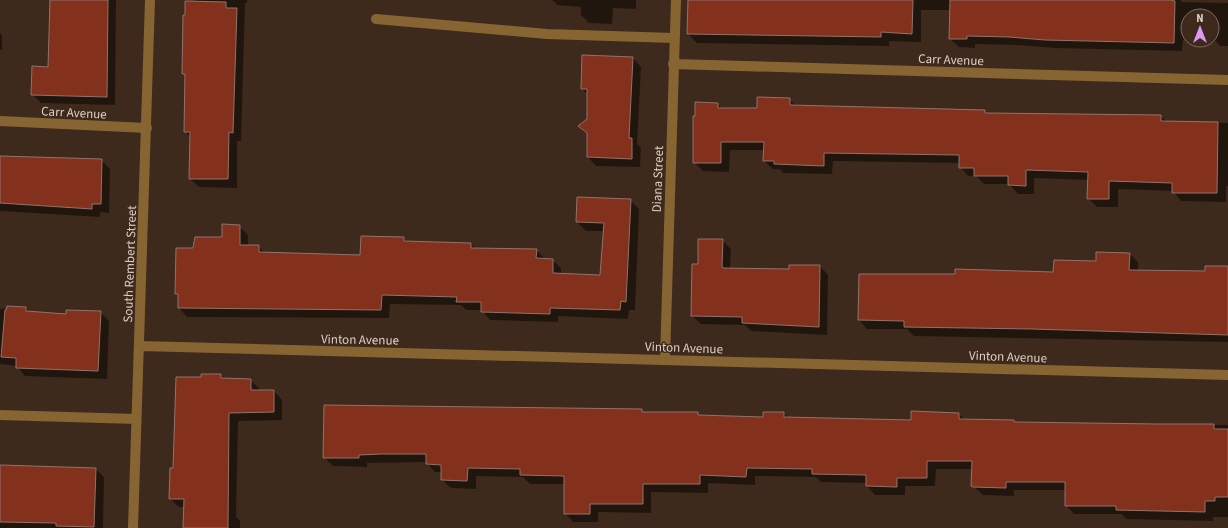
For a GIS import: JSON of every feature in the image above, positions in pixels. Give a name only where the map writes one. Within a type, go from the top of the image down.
[{"type":"street","name":"South Rembert Street","points":[[133,528],[150,0]]},
{"type":"street","name":"Diana Street","points":[[665,359],[676,0]]},
{"type":"street","points":[[376,19],[547,34],[674,38]]},
{"type":"street","name":"Carr Avenue","points":[[673,64],[1228,80]]},
{"type":"street","name":"Carr Avenue","points":[[0,121],[147,128]]},
{"type":"street","name":"Vinton Avenue","points":[[139,346],[1228,375]]},
{"type":"street","points":[[0,415],[136,419]]},
{"type":"building","points":[[50,0],[108,0],[107,97],[31,95],[32,66],[48,67]]},
{"type":"building","points":[[688,0],[913,0],[912,34],[881,32],[881,37],[687,34]]},
{"type":"building","points":[[950,0],[1171,0],[1175,1],[1174,43],[1045,40],[967,36],[967,39],[949,39]]},
{"type":"building","points":[[185,1],[226,2],[226,8],[237,8],[233,133],[229,132],[228,179],[189,179],[190,132],[184,132],[185,74],[182,74],[183,15],[185,15]]},
{"type":"building","points":[[582,55],[633,57],[629,138],[632,138],[632,159],[587,157],[587,133],[578,126],[587,119],[587,89],[581,89]]},
{"type":"building","points":[[757,97],[790,98],[790,105],[985,110],[985,113],[1161,115],[1161,121],[1218,122],[1217,193],[1172,193],[1172,183],[1109,181],[1109,199],[1087,199],[1088,172],[1026,170],[1026,186],[1008,185],[1008,176],[974,176],[974,168],[959,168],[959,155],[824,153],[824,166],[774,164],[774,161],[763,161],[764,142],[721,142],[721,163],[693,163],[693,116],[695,116],[695,102],[718,103],[718,108],[757,108]]},
{"type":"building","points":[[0,156],[102,159],[101,204],[92,204],[92,209],[0,203]]},
{"type":"building","points":[[577,197],[631,199],[626,302],[621,301],[620,310],[550,308],[550,314],[481,312],[481,302],[456,302],[457,297],[382,295],[381,310],[178,308],[178,294],[175,294],[176,248],[193,248],[195,237],[222,237],[222,224],[240,225],[240,245],[259,245],[259,252],[360,255],[361,236],[404,237],[404,241],[471,243],[471,248],[537,249],[536,258],[553,259],[553,273],[600,275],[604,223],[576,222]]},
{"type":"building","points":[[698,239],[723,239],[723,268],[789,269],[789,265],[820,265],[819,327],[742,323],[742,317],[691,316],[692,264],[698,264]]},
{"type":"building","points":[[1096,252],[1130,253],[1129,270],[1205,271],[1205,266],[1228,266],[1228,335],[904,327],[904,321],[858,320],[859,274],[955,274],[955,269],[1053,272],[1054,260],[1096,261]]},
{"type":"building","points":[[7,306],[26,307],[26,311],[66,314],[66,310],[101,311],[98,371],[16,368],[16,358],[1,357],[5,310]]},
{"type":"building","points":[[201,374],[221,374],[221,378],[251,379],[251,390],[274,390],[274,412],[229,413],[228,528],[183,528],[184,499],[169,499],[170,468],[173,468],[176,377],[201,377]]},
{"type":"building","points":[[324,405],[642,409],[642,412],[698,412],[698,415],[763,417],[763,412],[784,412],[784,417],[911,420],[911,411],[959,413],[959,419],[1014,420],[1014,422],[1214,424],[1214,429],[1228,429],[1228,497],[1215,497],[1215,501],[1205,501],[1205,512],[1116,510],[1116,506],[1065,506],[1065,482],[1006,482],[1006,488],[973,487],[971,486],[972,461],[927,461],[927,478],[897,478],[897,487],[866,486],[866,475],[812,474],[812,469],[747,468],[746,477],[700,475],[700,484],[643,484],[643,504],[590,504],[590,514],[564,514],[564,476],[520,475],[520,469],[468,468],[467,481],[441,480],[441,465],[426,464],[426,454],[381,454],[359,455],[359,458],[323,458]]},
{"type":"building","points":[[0,465],[96,468],[94,527],[56,526],[56,523],[0,522]]}]
